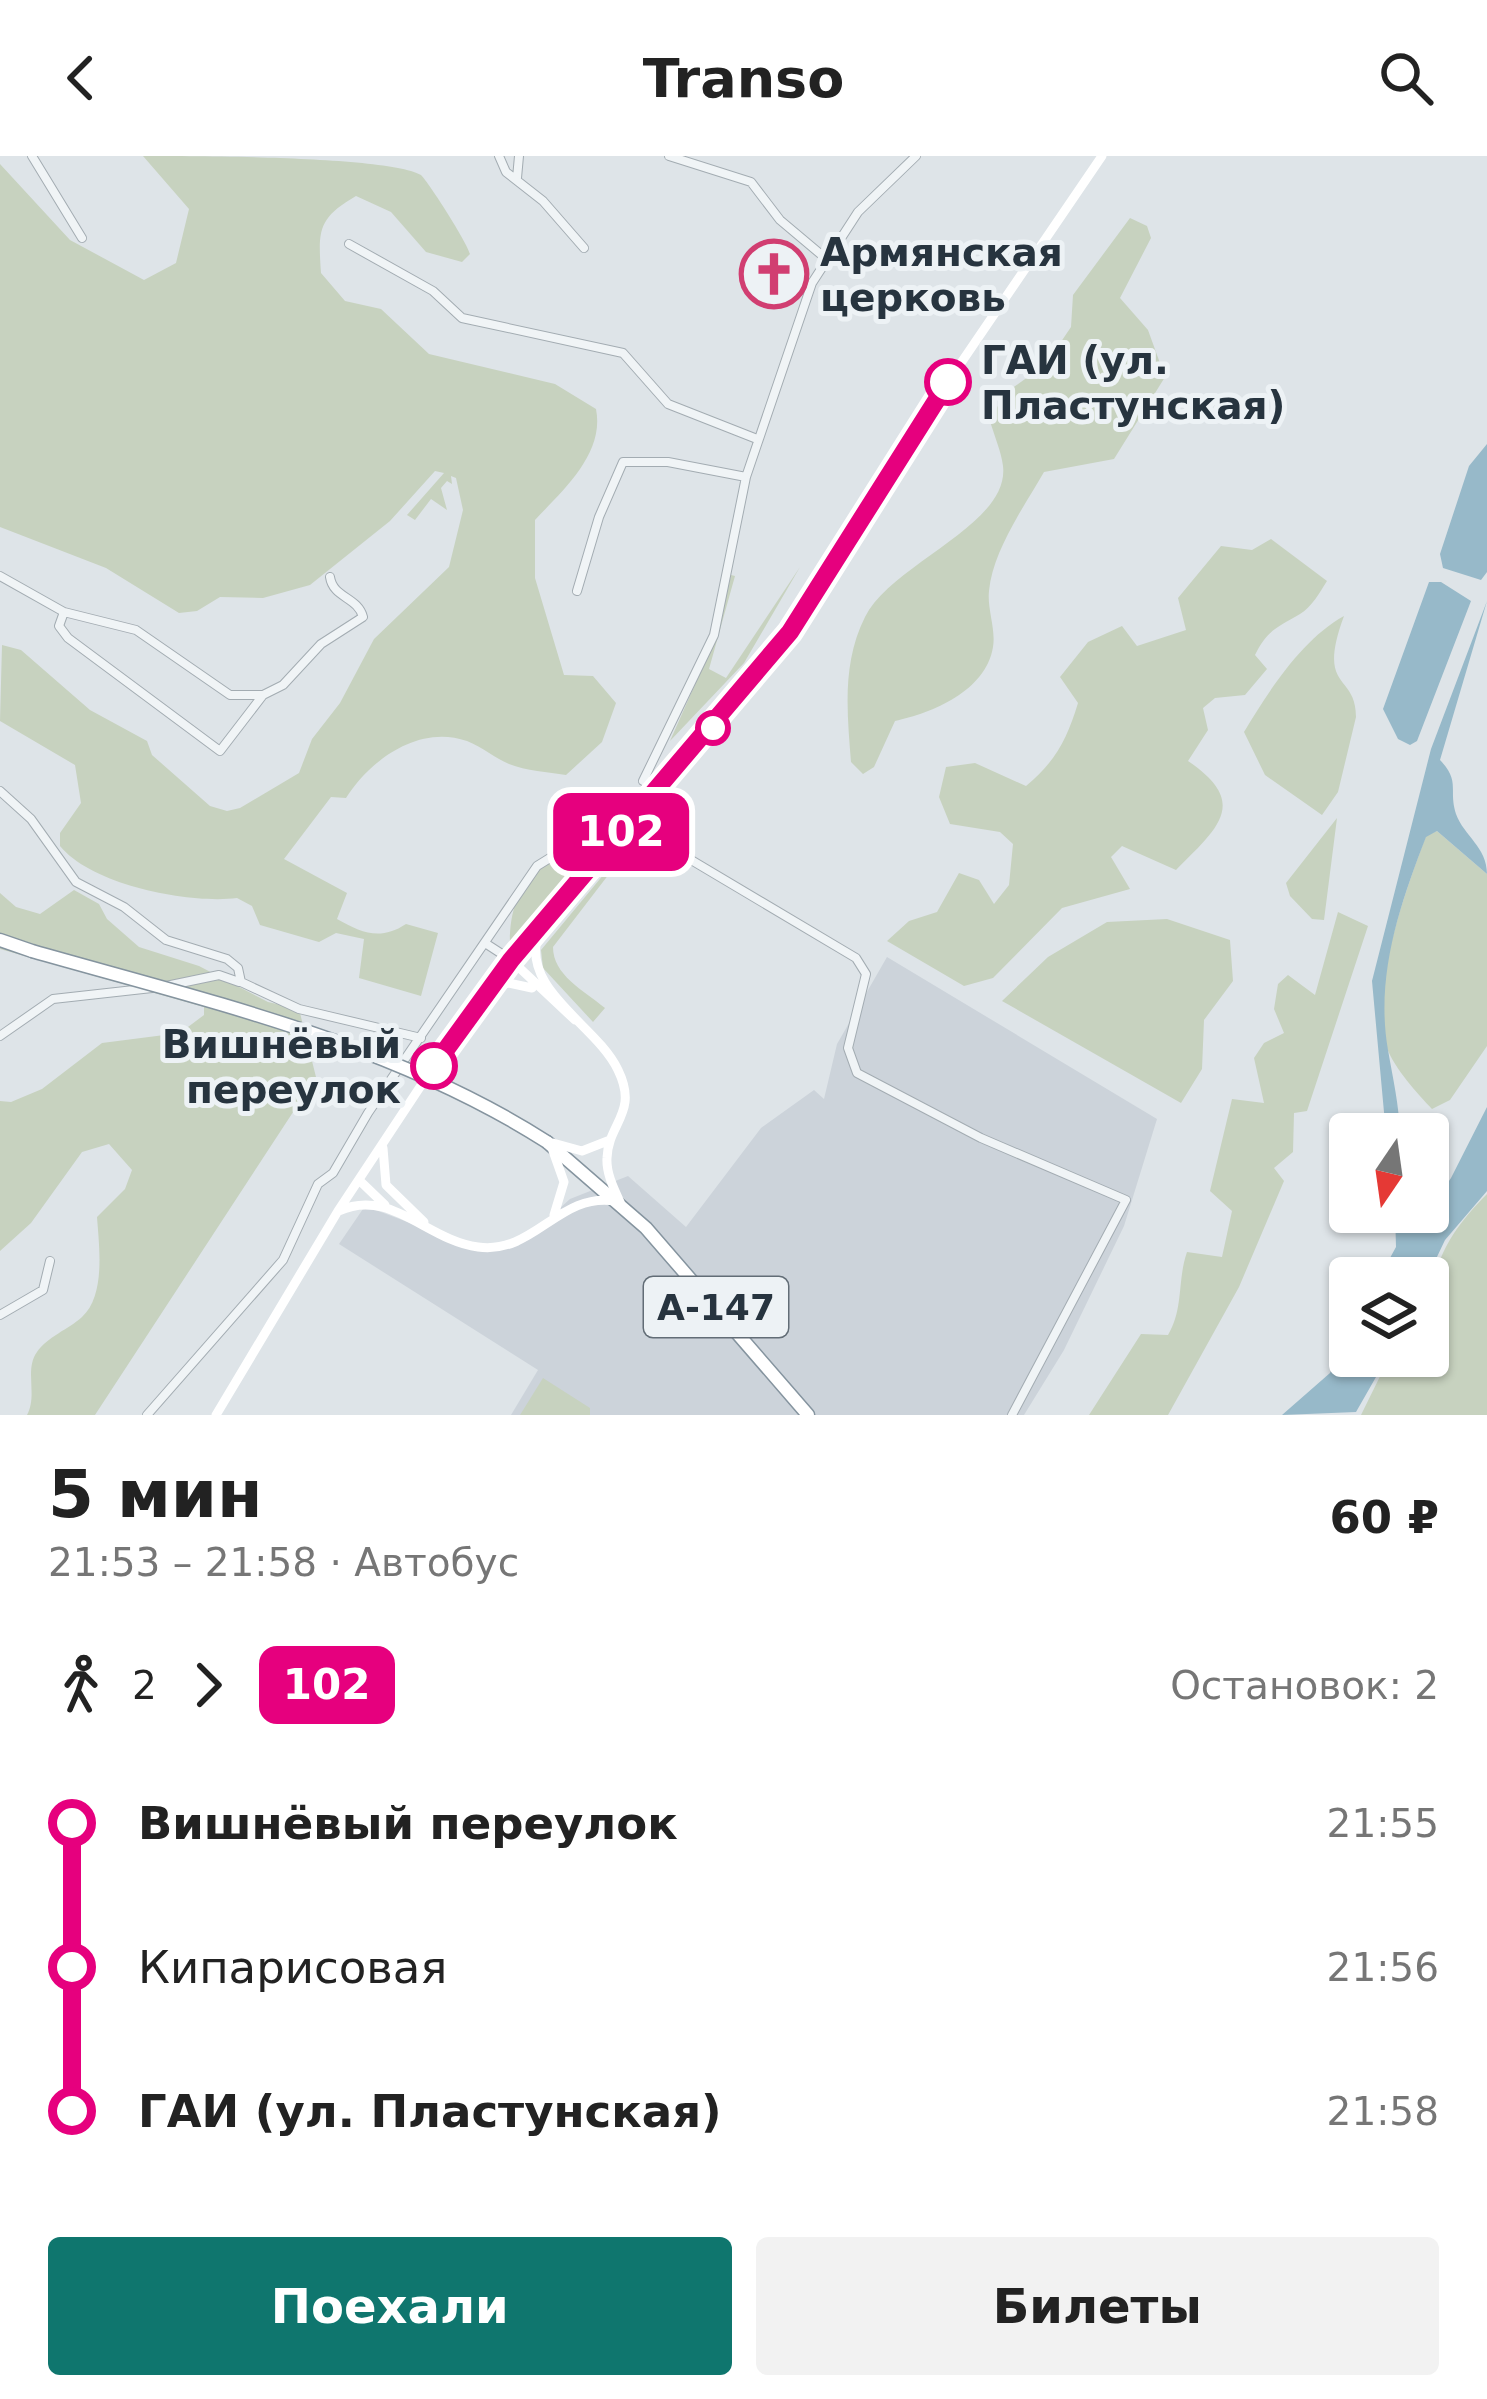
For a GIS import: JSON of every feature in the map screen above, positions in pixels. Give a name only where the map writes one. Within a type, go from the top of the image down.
[{"type":"highway","name":"А-147","points":[[0,940],[391,1063],[474,1098],[548,1142],[620,1202],[808,1415]]},
{"type":"main road","points":[[216,1415],[338,1211],[487,992],[790,632],[948,382],[1102,156]]},
{"type":"main road","points":[[541,926],[534,952],[541,986]]},
{"type":"main road","points":[[359,1180],[459,1243],[495,1248],[526,1239],[553,1217],[589,1200],[620,1202],[607,1161],[625,1114],[625,1090],[617,1066],[580,1022],[511,960]]},
{"type":"main road","points":[[487,992],[508,983],[541,986]]},
{"type":"main road","points":[[548,1142],[594,1150],[614,1136]]},
{"type":"main road","points":[[548,1142],[564,1182],[553,1217]]},
{"type":"main road","points":[[383,1143],[382,1172],[391,1202]]},
{"type":"main road","points":[[338,1211],[363,1203],[391,1202]]},
{"type":"street","points":[[32,156],[82,238]]},
{"type":"street","points":[[499,156],[584,248]]},
{"type":"street","points":[[516,179],[520,156]]},
{"type":"street","points":[[669,156],[751,182],[780,220],[824,257]]},
{"type":"street","points":[[643,781],[714,635],[757,439],[824,257],[857,212],[916,156]]},
{"type":"street","points":[[349,244],[433,291],[462,319],[623,353],[668,404],[757,439]]},
{"type":"street","points":[[577,591],[599,517],[623,462],[668,462],[746,477]]},
{"type":"street","points":[[0,576],[64,612],[136,630],[221,693],[263,695]]},
{"type":"street","points":[[64,612],[59,626],[68,638],[220,751],[263,695],[283,685],[321,644],[363,617],[357,604],[335,590],[330,577]]},
{"type":"street","points":[[0,791],[31,819],[76,882],[124,907],[166,940],[227,958],[238,968],[241,982]]},
{"type":"street","points":[[629,823],[856,958],[866,974],[848,1048],[857,1073],[981,1138],[1126,1200],[1012,1415]]},
{"type":"street","points":[[147,1415],[283,1260],[318,1184],[333,1174],[537,866],[603,825]]},
{"type":"street","points":[[485,943],[511,960]]},
{"type":"street","points":[[0,1036],[53,999],[104,997],[219,975],[299,1010],[421,1038]]},
{"type":"street","points":[[0,1315],[43,1290],[50,1261]]},
{"type":"shaded area","points":[[887,957],[1157,1119],[1124,1226],[1064,1350],[1024,1415],[511,1415],[538,1370],[339,1244],[365,1206],[479,1249],[518,1246],[570,1199],[628,1176],[686,1227],[761,1128],[814,1090],[824,1099],[837,1044]]},
{"type":"green space","points":[[143,156],[332,161],[421,175],[467,247],[470,254],[462,262],[426,252],[391,212],[356,196],[334,211],[323,227],[321,273],[345,301],[381,309],[429,354],[555,384],[596,409],[597,426],[588,456],[535,520],[535,578],[564,675],[593,676],[616,703],[602,742],[566,775],[516,766],[449,737],[414,742],[382,759],[346,798],[331,797],[284,859],[347,893],[337,919],[355,928],[379,934],[406,924],[438,933],[421,996],[359,978],[364,939],[336,933],[319,942],[260,925],[252,906],[237,898],[169,895],[118,882],[75,860],[60,846],[60,833],[81,803],[75,765],[0,721],[2,645],[21,650],[90,710],[147,741],[152,755],[210,806],[227,811],[240,808],[299,773],[312,739],[340,703],[374,639],[449,567],[463,510],[456,478],[451,476],[452,484],[447,481],[441,488],[447,510],[431,499],[415,520],[407,515],[444,473],[435,471],[390,521],[310,585],[263,598],[220,597],[197,611],[179,613],[106,568],[0,527],[0,164],[70,240],[144,280],[176,263],[189,209]]},
{"type":"green space","points":[[1130,218],[1147,226],[1151,238],[1120,298],[1148,330],[1165,377],[1114,459],[1044,472],[996,560],[989,598],[994,640],[980,676],[955,697],[895,721],[874,767],[863,774],[851,762],[848,706],[849,670],[865,617],[899,579],[988,507],[1000,487],[1003,466],[990,421],[1004,394],[1046,364],[1071,327],[1073,295]]},
{"type":"green space","points":[[1271,539],[1327,581],[1308,608],[1264,640],[1255,655],[1267,669],[1245,695],[1215,698],[1203,708],[1208,730],[1188,761],[1207,776],[1223,803],[1215,828],[1191,855],[1176,870],[1122,846],[1111,857],[1130,889],[1062,908],[993,978],[964,986],[887,941],[909,921],[937,912],[959,873],[979,880],[994,904],[1009,885],[1013,844],[1000,832],[950,824],[939,797],[946,767],[975,763],[1026,786],[1053,758],[1069,728],[1078,703],[1060,677],[1088,642],[1122,626],[1137,646],[1186,630],[1178,598],[1221,546],[1252,550]]},
{"type":"green space","points":[[800,567],[744,663],[670,741],[716,637],[731,575],[735,576],[709,669],[726,678]]},
{"type":"green space","points":[[1344,616],[1336,640],[1335,669],[1350,693],[1356,717],[1338,792],[1322,815],[1265,775],[1244,732],[1300,652]]},
{"type":"green space","points":[[1337,818],[1324,920],[1312,919],[1290,896],[1286,883]]},
{"type":"green space","points":[[1437,831],[1487,874],[1487,1046],[1450,1100],[1432,1109],[1390,1056],[1383,998],[1392,941],[1409,884],[1426,836]]},
{"type":"green space","points":[[601,834],[510,942],[512,919],[525,886],[549,862]]},
{"type":"green space","points":[[624,850],[641,853],[619,861],[553,947],[564,974],[605,1008],[593,1022],[543,968],[541,950]]},
{"type":"green space","points":[[74,890],[99,904],[107,919],[139,947],[199,966],[268,1002],[299,1009],[316,1077],[95,1415],[27,1415],[33,1359],[46,1342],[90,1308],[99,1270],[97,1217],[125,1189],[132,1170],[109,1144],[82,1152],[31,1223],[0,1251],[0,1101],[11,1102],[42,1089],[102,1043],[180,1033],[204,1015],[204,1007],[0,949],[0,893],[16,907],[40,914]]},
{"type":"green space","points":[[1338,912],[1368,926],[1307,1111],[1294,1113],[1293,1152],[1274,1168],[1284,1181],[1239,1287],[1168,1415],[1089,1415],[1141,1334],[1168,1335],[1187,1252],[1222,1257],[1232,1211],[1210,1191],[1232,1099],[1264,1103],[1254,1058],[1264,1043],[1284,1033],[1274,1009],[1278,984],[1288,975],[1315,995]]},
{"type":"green space","points":[[1167,919],[1230,940],[1233,981],[1204,1020],[1202,1069],[1181,1103],[1002,1001],[1048,957],[1107,922]]},
{"type":"green space","points":[[1487,1194],[1487,1415],[1361,1415],[1380,1377],[1449,1377],[1449,1257],[1442,1257]]},
{"type":"green space","points":[[543,1378],[590,1408],[590,1415],[520,1415]]},
{"type":"water","points":[[1487,444],[1487,572],[1481,580],[1443,568],[1440,554],[1469,466]]},
{"type":"water","points":[[1429,582],[1441,582],[1471,601],[1417,741],[1410,745],[1398,739],[1383,709]]},
{"type":"water","points":[[1487,601],[1440,760],[1452,780],[1456,814],[1483,856],[1487,874],[1437,831],[1426,837],[1399,914],[1387,968],[1385,1022],[1398,1113],[1384,1113],[1372,981],[1431,749]]},
{"type":"water","points":[[1487,1107],[1487,1191],[1445,1240],[1437,1257],[1391,1257],[1396,1233],[1449,1233],[1451,1178]]},
{"type":"water","points":[[1329,1374],[1376,1377],[1356,1412],[1282,1415]]},
{"type":"bus line","name":"102","points":[[434,1066],[511,960],[738,700],[790,632],[948,382]]},
{"type":"place","name":"Армянская церковь","points":[[774,274]]},
{"type":"place","name":"ГАИ (ул. Пластунская)","points":[[948,382]]},
{"type":"place","name":"Вишнёвый переулок","points":[[434,1066]]}]
